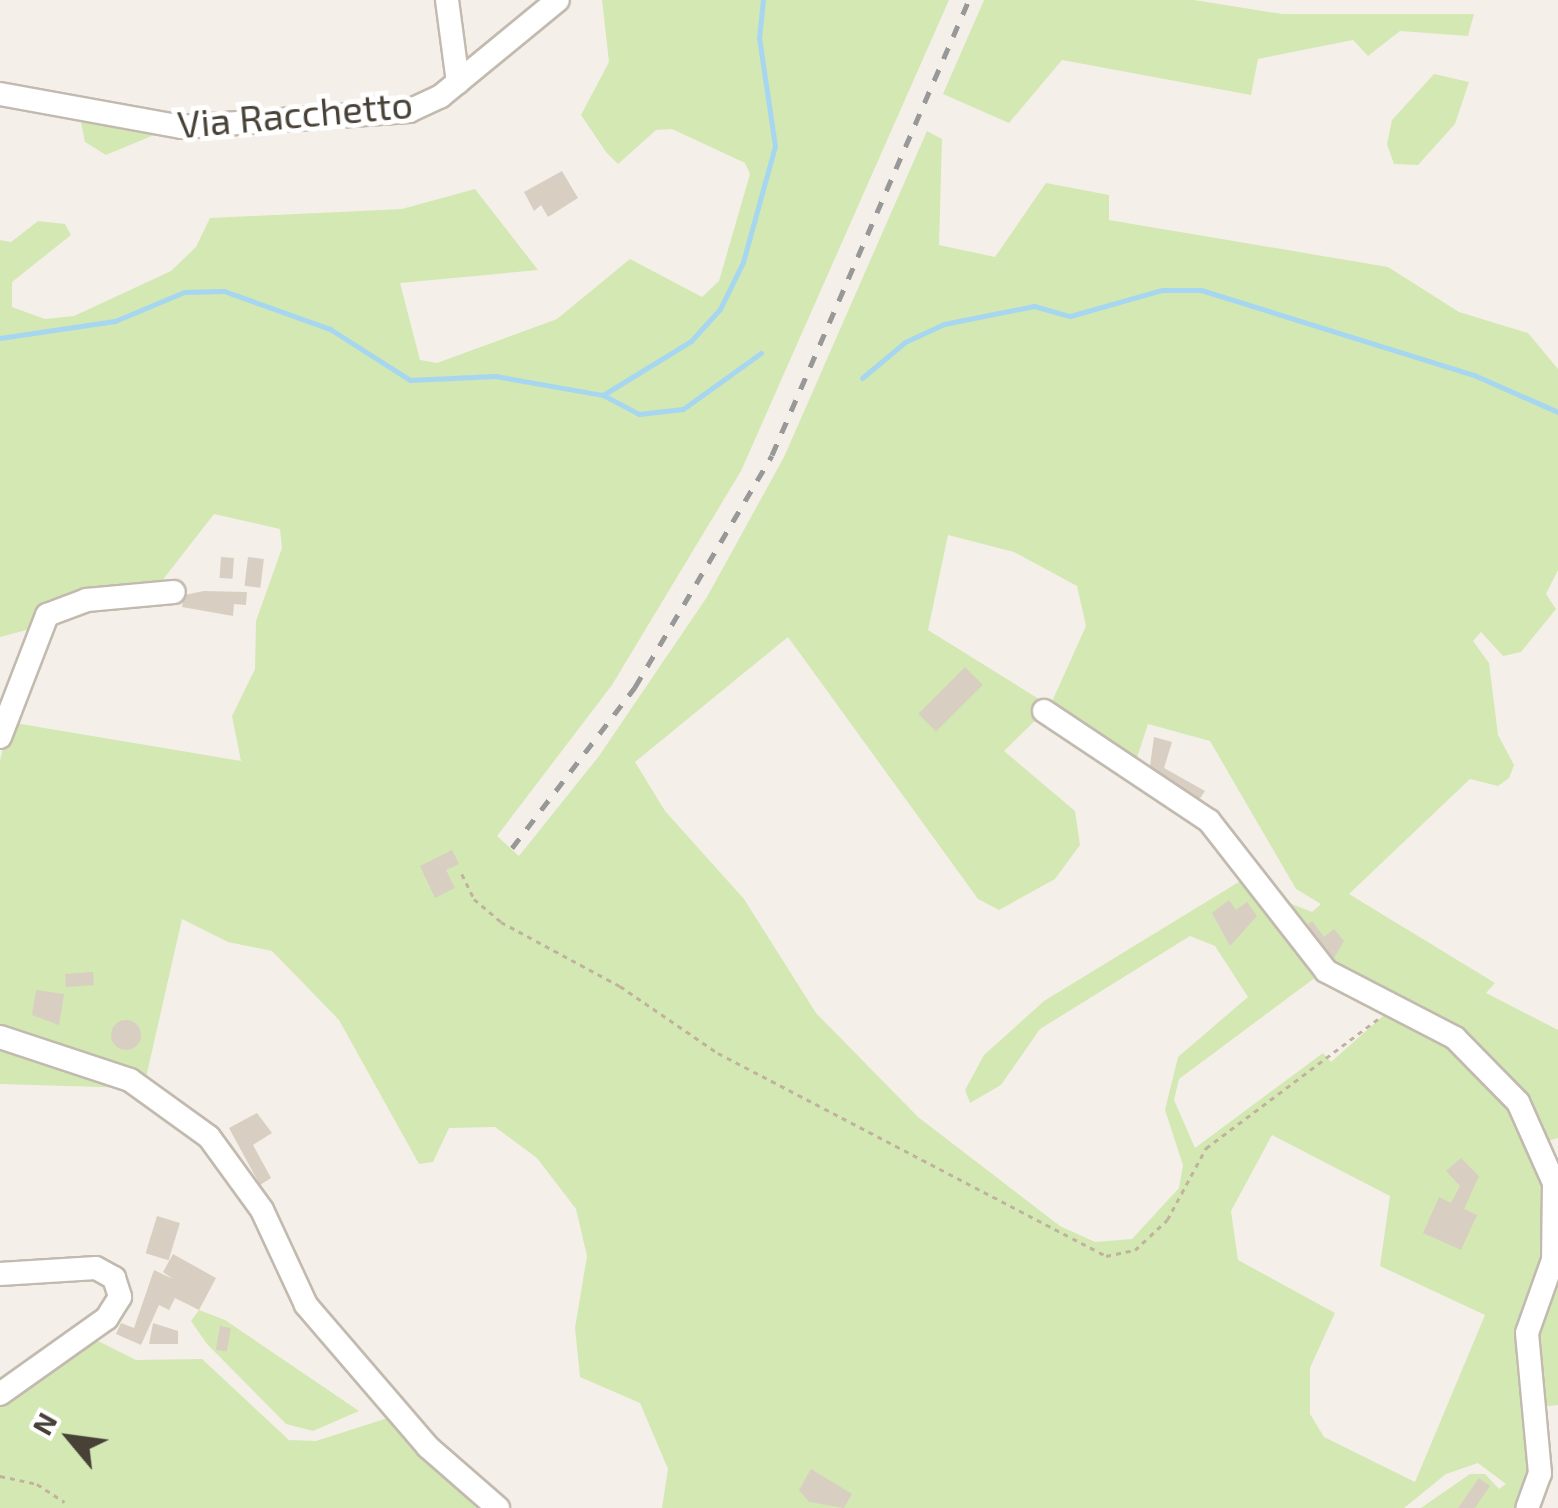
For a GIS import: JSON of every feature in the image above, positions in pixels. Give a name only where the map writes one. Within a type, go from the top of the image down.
[{"type":"street","points":[[447,0],[458,82]]},
{"type":"street","name":"Via Racchetto","points":[[0,94],[199,127],[409,111],[458,82],[558,0]]},
{"type":"street","points":[[0,737],[47,615],[86,600],[174,592]]},
{"type":"street","points":[[1044,711],[1204,817],[1319,964],[1455,1038],[1498,1076],[1556,1183],[1553,1260],[1527,1333],[1540,1473],[1527,1508]]},
{"type":"street","points":[[0,1037],[130,1080],[209,1137],[262,1210],[302,1300],[428,1446],[498,1508]]},
{"type":"street","points":[[0,1274],[96,1268],[114,1278],[120,1297],[107,1318],[0,1394]]},
{"type":"path","points":[[462,874],[485,911],[718,1053],[1106,1256],[1135,1250],[1168,1220],[1206,1148],[1279,1100],[1392,1002]]},
{"type":"path","points":[[0,1476],[38,1484],[66,1502]]},
{"type":"green space","points":[[602,0],[949,0],[741,471],[612,685],[497,836],[519,856],[599,756],[707,597],[784,457],[927,131],[942,139],[939,245],[995,257],[1046,183],[1109,195],[1109,220],[1388,267],[1459,312],[1528,333],[1558,369],[1558,570],[1546,594],[1556,609],[1521,652],[1503,656],[1481,632],[1473,641],[1489,663],[1498,735],[1514,765],[1509,778],[1498,786],[1470,779],[1349,894],[1495,983],[1486,993],[1558,1030],[1558,1138],[1544,1142],[1512,1082],[1468,1041],[1328,968],[1269,895],[1312,912],[1321,904],[1296,889],[1210,741],[1148,724],[1135,764],[1049,707],[1004,751],[1075,811],[1080,845],[1055,879],[999,910],[978,899],[788,637],[635,762],[665,811],[744,899],[816,1013],[918,1117],[1060,1226],[1095,1242],[1132,1239],[1179,1188],[1183,1165],[1165,1110],[1178,1057],[1248,997],[1215,946],[1190,936],[1040,1029],[1001,1085],[970,1103],[965,1090],[984,1055],[1044,1001],[1242,880],[1320,974],[1179,1079],[1174,1100],[1195,1148],[1323,1053],[1331,1062],[1392,1008],[1459,1048],[1514,1108],[1549,1193],[1547,1260],[1521,1328],[1534,1477],[1521,1508],[1421,1508],[1470,1474],[1485,1474],[1499,1489],[1506,1484],[1478,1463],[1446,1474],[1404,1508],[662,1508],[668,1469],[640,1403],[580,1377],[575,1328],[587,1256],[576,1209],[537,1158],[495,1127],[449,1128],[433,1162],[419,1164],[339,1020],[272,951],[228,942],[182,919],[145,1082],[0,1031],[0,761],[9,722],[241,761],[232,716],[255,669],[256,621],[282,548],[280,529],[214,514],[158,586],[61,600],[30,629],[0,637],[0,240],[11,242],[38,221],[65,224],[71,235],[12,282],[12,307],[45,319],[74,316],[171,271],[196,247],[210,218],[402,209],[475,189],[538,270],[400,283],[420,360],[437,363],[557,319],[630,259],[702,297],[719,281],[750,174],[745,163],[672,129],[656,130],[618,164],[581,115],[609,62]],"holes":[[[948,535],[1014,552],[1077,586],[1086,626],[1050,706],[928,630]],[[1272,1135],[1390,1196],[1380,1266],[1485,1315],[1415,1482],[1324,1437],[1310,1414],[1310,1368],[1335,1313],[1238,1260],[1231,1211]]]},
{"type":"green space","points":[[984,0],[1194,0],[1282,14],[1474,14],[1468,36],[1400,31],[1368,56],[1353,40],[1258,59],[1251,95],[1062,60],[1009,123],[943,94]]},
{"type":"green space","points":[[1434,74],[1469,82],[1455,124],[1418,165],[1394,164],[1387,144],[1392,120]]},
{"type":"green space","points":[[80,117],[166,130],[106,155],[85,142]]},
{"type":"green space","points":[[0,1042],[134,1088],[0,1084]]},
{"type":"green space","points":[[1558,1260],[1558,1405],[1540,1407],[1532,1336]]},
{"type":"green space","points":[[199,1310],[225,1320],[359,1411],[313,1431],[286,1424],[207,1344],[191,1321]]},
{"type":"green space","points":[[92,1338],[136,1360],[202,1359],[289,1440],[316,1441],[394,1416],[486,1508],[0,1508],[0,1406]]},
{"type":"building","points":[[562,171],[578,198],[548,217],[541,205],[534,211],[524,192]]},
{"type":"building","points":[[221,557],[234,558],[233,579],[220,578]]},
{"type":"building","points":[[248,557],[264,559],[260,588],[244,586]]},
{"type":"building","points":[[204,591],[247,592],[246,605],[234,604],[233,616],[182,607],[184,595]]},
{"type":"building","points":[[965,667],[983,685],[936,731],[918,714]]},
{"type":"building","points":[[1154,737],[1172,742],[1164,768],[1205,791],[1196,804],[1149,773]]},
{"type":"building","points":[[452,850],[459,864],[446,870],[455,888],[435,898],[420,866]]},
{"type":"building","points":[[1229,900],[1236,910],[1247,902],[1257,916],[1230,946],[1212,913]]},
{"type":"building","points":[[1312,921],[1324,937],[1334,929],[1344,941],[1328,968],[1299,932]]},
{"type":"building","points":[[93,972],[94,985],[66,987],[65,974]]},
{"type":"building","points":[[36,990],[64,994],[59,1025],[32,1015]]},
{"type":"building","points":[[126,1020],[137,1024],[141,1035],[137,1046],[126,1050],[115,1046],[111,1035],[115,1024]]},
{"type":"building","points":[[257,1113],[272,1133],[253,1145],[271,1178],[260,1185],[229,1128]]},
{"type":"building","points":[[1461,1158],[1479,1176],[1464,1209],[1477,1215],[1461,1250],[1423,1233],[1439,1197],[1451,1203],[1460,1186],[1446,1171]]},
{"type":"building","points":[[157,1216],[180,1223],[169,1260],[146,1253]]},
{"type":"building","points":[[173,1254],[216,1278],[199,1310],[175,1298],[169,1310],[159,1305],[141,1345],[116,1334],[121,1323],[134,1328],[154,1270],[173,1279],[163,1272]]},
{"type":"building","points":[[153,1323],[178,1331],[178,1344],[149,1344]]},
{"type":"building","points":[[220,1326],[231,1328],[227,1352],[216,1350]]},
{"type":"building","points":[[811,1469],[852,1494],[844,1508],[809,1502],[799,1490]]},
{"type":"building","points":[[1479,1478],[1490,1486],[1475,1508],[1458,1508]]},
{"type":"waterway","points":[[0,338],[115,321],[184,292],[224,291],[330,329],[410,380],[495,376],[603,395],[691,341],[720,309],[743,262],[775,146],[759,38],[763,0]]},
{"type":"waterway","points":[[862,378],[905,342],[944,324],[1034,306],[1070,316],[1162,290],[1201,290],[1474,375],[1558,412]]},
{"type":"waterway","points":[[603,395],[639,414],[683,409],[761,353]]},
{"type":"railway","points":[[512,848],[635,687],[772,455],[969,0]]}]
